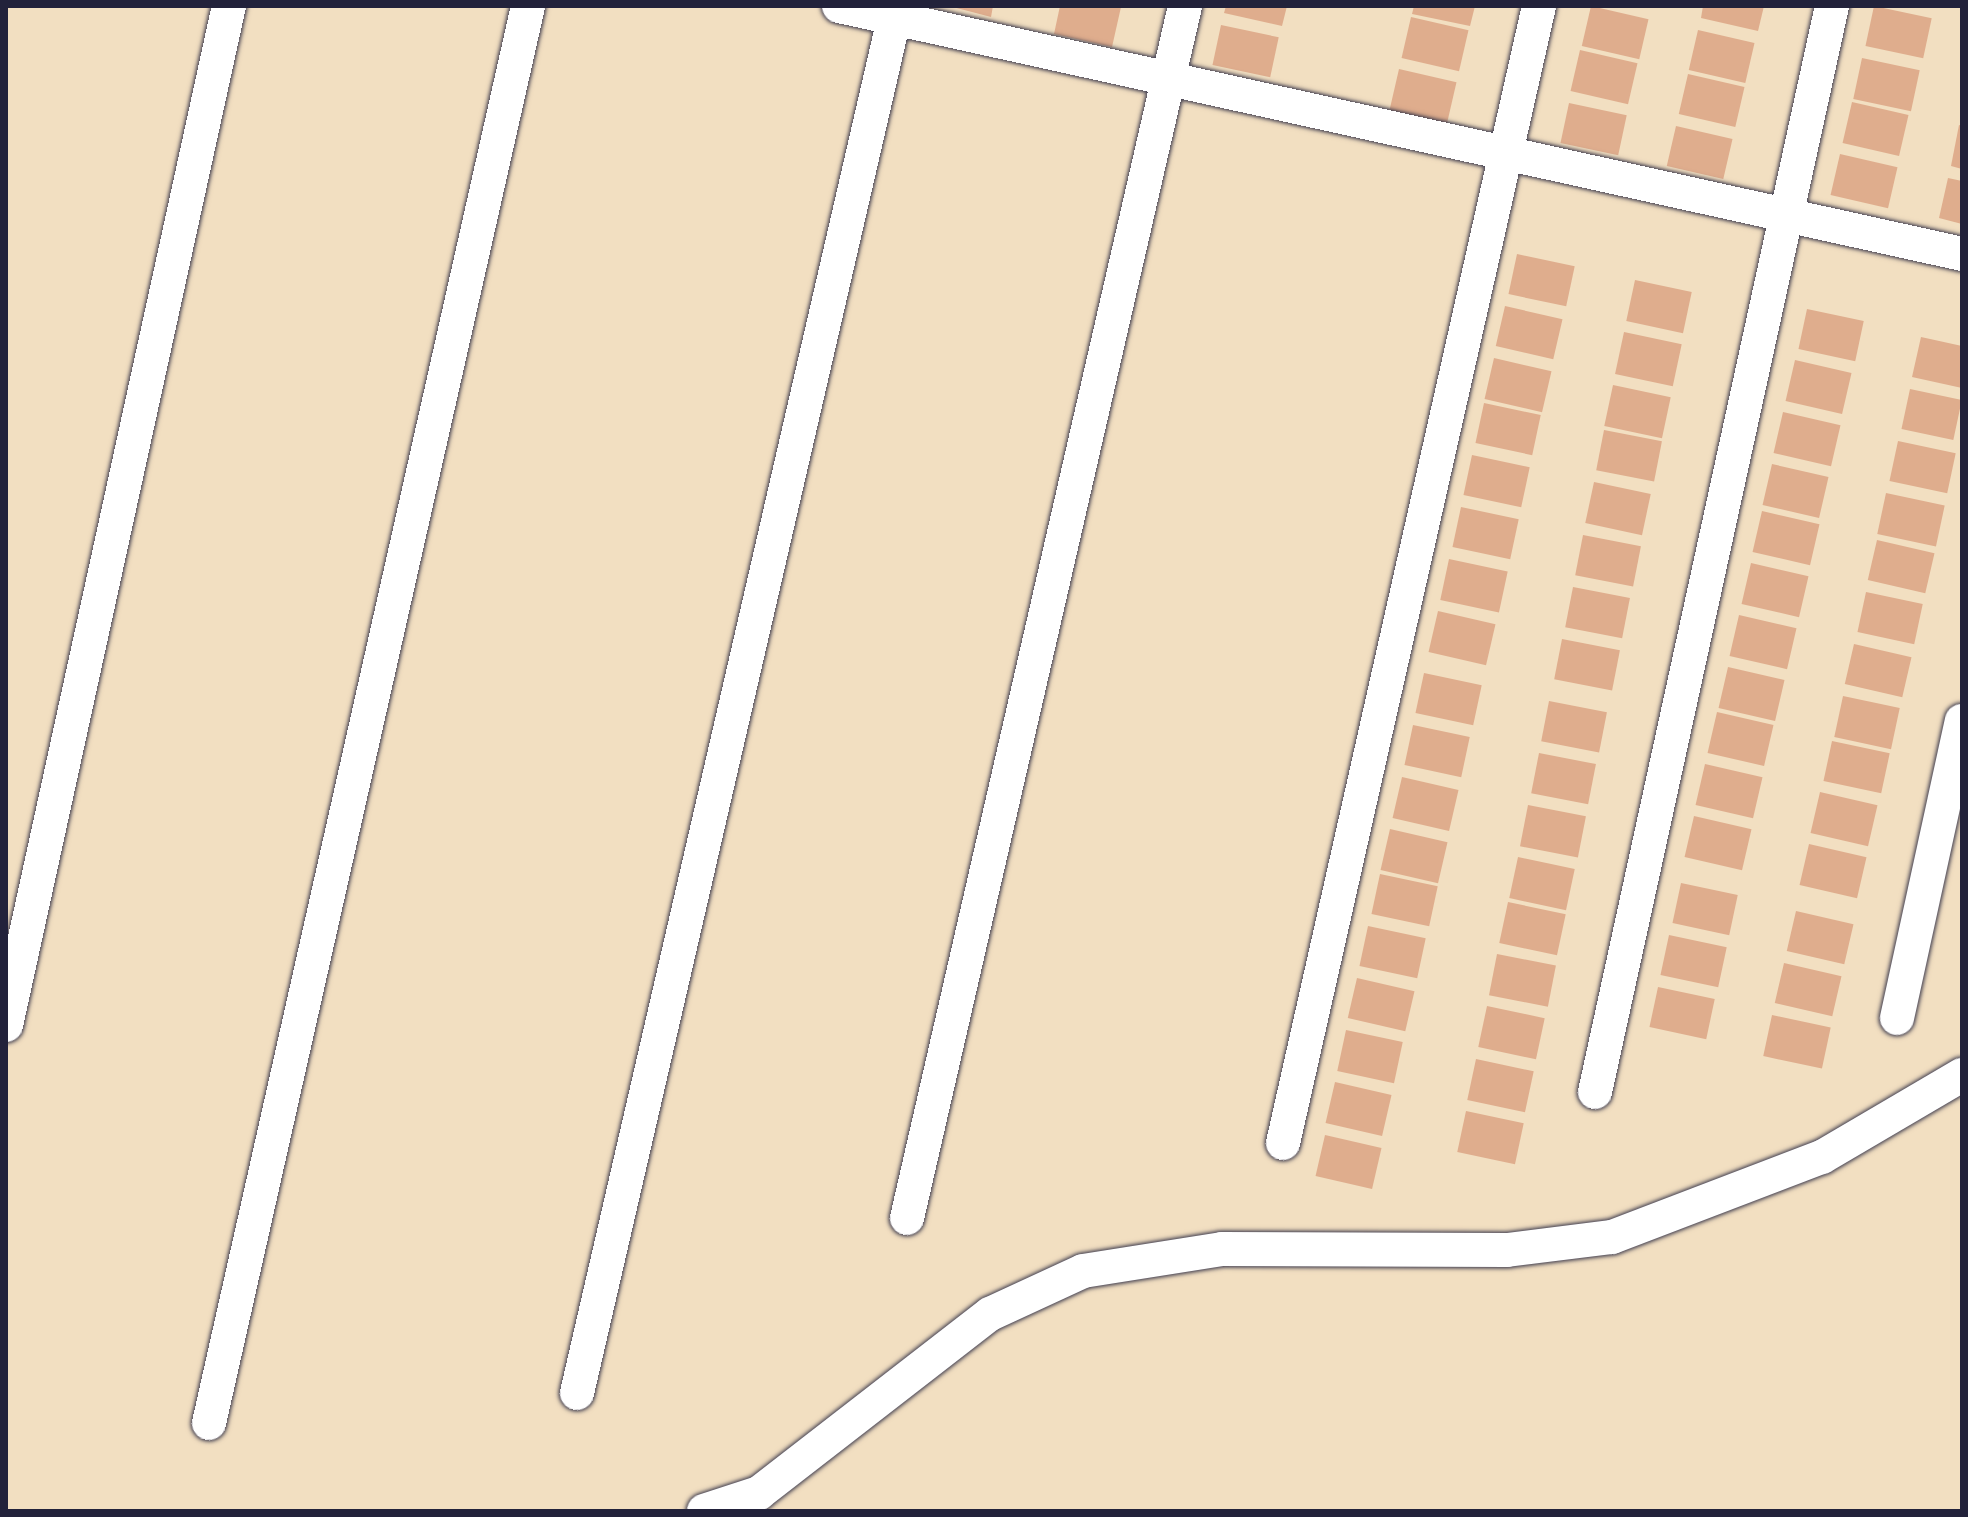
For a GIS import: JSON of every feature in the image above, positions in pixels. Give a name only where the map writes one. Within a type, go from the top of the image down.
[{"type":"street","points":[[6,1025],[229,6]]},
{"type":"street","points":[[209,1423],[528,6]]},
{"type":"street","points":[[839,6],[896,12],[1169,79],[1962,254]]},
{"type":"street","points":[[907,1218],[1185,6]]},
{"type":"street","points":[[1283,1143],[1539,6]]},
{"type":"street","points":[[1595,1092],[1832,6]]},
{"type":"street","points":[[577,1393],[896,12]]},
{"type":"street","points":[[1897,1018],[1962,721]]},
{"type":"street","points":[[704,1511],[759,1493],[990,1314],[1083,1271],[1222,1249],[1507,1250],[1612,1237],[1822,1157],[1962,1075]]},
{"type":"building","points":[[949,6],[993,6],[991,17]]},
{"type":"building","points":[[1060,6],[1121,7],[1112,47],[1054,34]]},
{"type":"building","points":[[1226,6],[1287,6],[1282,26],[1224,13]]},
{"type":"building","points":[[1414,6],[1475,6],[1470,26],[1412,14]]},
{"type":"building","points":[[1591,6],[1648,19],[1639,59],[1582,46]]},
{"type":"building","points":[[1703,6],[1764,6],[1758,31],[1701,18]]},
{"type":"building","points":[[1874,6],[1932,18],[1923,58],[1865,46]]},
{"type":"building","points":[[1411,17],[1468,30],[1459,71],[1402,58]]},
{"type":"building","points":[[1221,25],[1279,37],[1270,77],[1212,65]]},
{"type":"building","points":[[1698,30],[1755,43],[1745,83],[1689,70]]},
{"type":"building","points":[[1580,50],[1637,63],[1628,104],[1571,91]]},
{"type":"building","points":[[1862,58],[1920,70],[1911,111],[1853,99]]},
{"type":"building","points":[[1399,69],[1456,82],[1447,123],[1390,110]]},
{"type":"building","points":[[1688,74],[1745,87],[1735,127],[1679,114]]},
{"type":"building","points":[[1852,102],[1909,115],[1899,156],[1843,143]]},
{"type":"building","points":[[1569,103],[1627,115],[1618,155],[1560,143]]},
{"type":"building","points":[[1959,125],[1962,126],[1962,169],[1951,166]]},
{"type":"building","points":[[1676,126],[1733,139],[1723,179],[1667,166]]},
{"type":"building","points":[[1840,154],[1897,167],[1888,208],[1831,195]]},
{"type":"building","points":[[1948,178],[1962,181],[1962,224],[1939,218]]},
{"type":"building","points":[[1517,254],[1575,266],[1566,306],[1508,294]]},
{"type":"building","points":[[1635,280],[1692,292],[1683,333],[1626,321]]},
{"type":"building","points":[[1505,306],[1562,319],[1553,359],[1496,346]]},
{"type":"building","points":[[1807,309],[1864,321],[1855,361],[1798,349]]},
{"type":"building","points":[[1624,332],[1682,344],[1673,386],[1615,374]]},
{"type":"building","points":[[1921,337],[1962,346],[1962,388],[1912,377]]},
{"type":"building","points":[[1494,358],[1551,371],[1542,412],[1485,399]]},
{"type":"building","points":[[1795,360],[1852,373],[1842,414],[1786,401]]},
{"type":"building","points":[[1613,385],[1671,397],[1662,438],[1604,426]]},
{"type":"building","points":[[1910,389],[1962,400],[1953,440],[1901,429]]},
{"type":"building","points":[[1484,403],[1541,415],[1532,455],[1475,443]]},
{"type":"building","points":[[1783,412],[1840,425],[1831,466],[1774,453]]},
{"type":"building","points":[[1604,430],[1662,441],[1654,482],[1596,470]]},
{"type":"building","points":[[1898,441],[1956,453],[1947,493],[1889,481]]},
{"type":"building","points":[[1472,455],[1530,467],[1521,507],[1463,495]]},
{"type":"building","points":[[1772,464],[1829,477],[1819,518],[1763,505]]},
{"type":"building","points":[[1594,482],[1651,494],[1642,535],[1585,523]]},
{"type":"building","points":[[1886,493],[1945,505],[1936,547],[1877,534]]},
{"type":"building","points":[[1461,507],[1519,519],[1510,559],[1452,547]]},
{"type":"building","points":[[1762,511],[1819,524],[1810,565],[1753,552]]},
{"type":"building","points":[[1583,535],[1641,546],[1633,587],[1575,575]]},
{"type":"building","points":[[1877,540],[1934,553],[1925,593],[1868,580]]},
{"type":"building","points":[[1449,559],[1508,571],[1499,613],[1440,600]]},
{"type":"building","points":[[1751,563],[1808,576],[1799,617],[1742,604]]},
{"type":"building","points":[[1573,587],[1630,598],[1622,638],[1565,627]]},
{"type":"building","points":[[1866,592],[1923,604],[1914,644],[1857,632]]},
{"type":"building","points":[[1438,611],[1495,624],[1486,665],[1429,652]]},
{"type":"building","points":[[1739,615],[1796,628],[1787,669],[1730,656]]},
{"type":"building","points":[[1562,639],[1620,650],[1612,691],[1554,679]]},
{"type":"building","points":[[1854,644],[1911,657],[1902,697],[1845,684]]},
{"type":"building","points":[[1728,667],[1785,680],[1775,721],[1719,708]]},
{"type":"building","points":[[1424,673],[1482,685],[1473,725],[1415,713]]},
{"type":"building","points":[[1843,696],[1900,708],[1891,749],[1834,737]]},
{"type":"building","points":[[1549,701],[1607,712],[1599,753],[1541,741]]},
{"type":"building","points":[[1717,712],[1774,725],[1764,766],[1708,753]]},
{"type":"building","points":[[1413,725],[1470,737],[1461,777],[1404,765]]},
{"type":"building","points":[[1832,741],[1890,753],[1881,793],[1823,781]]},
{"type":"building","points":[[1539,753],[1596,764],[1588,804],[1531,793]]},
{"type":"building","points":[[1705,764],[1762,777],[1753,818],[1696,805]]},
{"type":"building","points":[[1402,777],[1459,790],[1449,831],[1393,818]]},
{"type":"building","points":[[1820,792],[1877,805],[1868,846],[1811,833]]},
{"type":"building","points":[[1528,805],[1586,816],[1578,857],[1520,846]]},
{"type":"building","points":[[1694,816],[1751,829],[1742,870],[1685,857]]},
{"type":"building","points":[[1390,829],[1447,842],[1438,883],[1381,870]]},
{"type":"building","points":[[1809,844],[1866,857],[1857,898],[1800,885]]},
{"type":"building","points":[[1518,857],[1575,869],[1566,910],[1509,898]]},
{"type":"building","points":[[1380,874],[1438,886],[1429,926],[1371,914]]},
{"type":"building","points":[[1681,883],[1738,895],[1729,935],[1672,923]]},
{"type":"building","points":[[1508,902],[1566,914],[1557,955],[1499,943]]},
{"type":"building","points":[[1796,911],[1853,924],[1844,964],[1787,951]]},
{"type":"building","points":[[1368,926],[1426,938],[1417,978],[1359,966]]},
{"type":"building","points":[[1669,935],[1727,947],[1718,987],[1660,975]]},
{"type":"building","points":[[1497,954],[1556,965],[1548,1007],[1489,995]]},
{"type":"building","points":[[1784,963],[1841,976],[1832,1016],[1775,1003]]},
{"type":"building","points":[[1357,978],[1414,991],[1405,1031],[1348,1018]]},
{"type":"building","points":[[1658,987],[1715,999],[1706,1039],[1649,1027]]},
{"type":"building","points":[[1487,1006],[1545,1018],[1536,1059],[1478,1047]]},
{"type":"building","points":[[1772,1015],[1831,1027],[1822,1069],[1763,1056]]},
{"type":"building","points":[[1346,1030],[1403,1042],[1394,1083],[1337,1071]]},
{"type":"building","points":[[1476,1059],[1534,1071],[1525,1112],[1467,1100]]},
{"type":"building","points":[[1335,1082],[1392,1095],[1382,1136],[1326,1123]]},
{"type":"building","points":[[1466,1111],[1524,1123],[1515,1164],[1457,1152]]},
{"type":"building","points":[[1325,1135],[1382,1148],[1372,1189],[1316,1176]]}]
